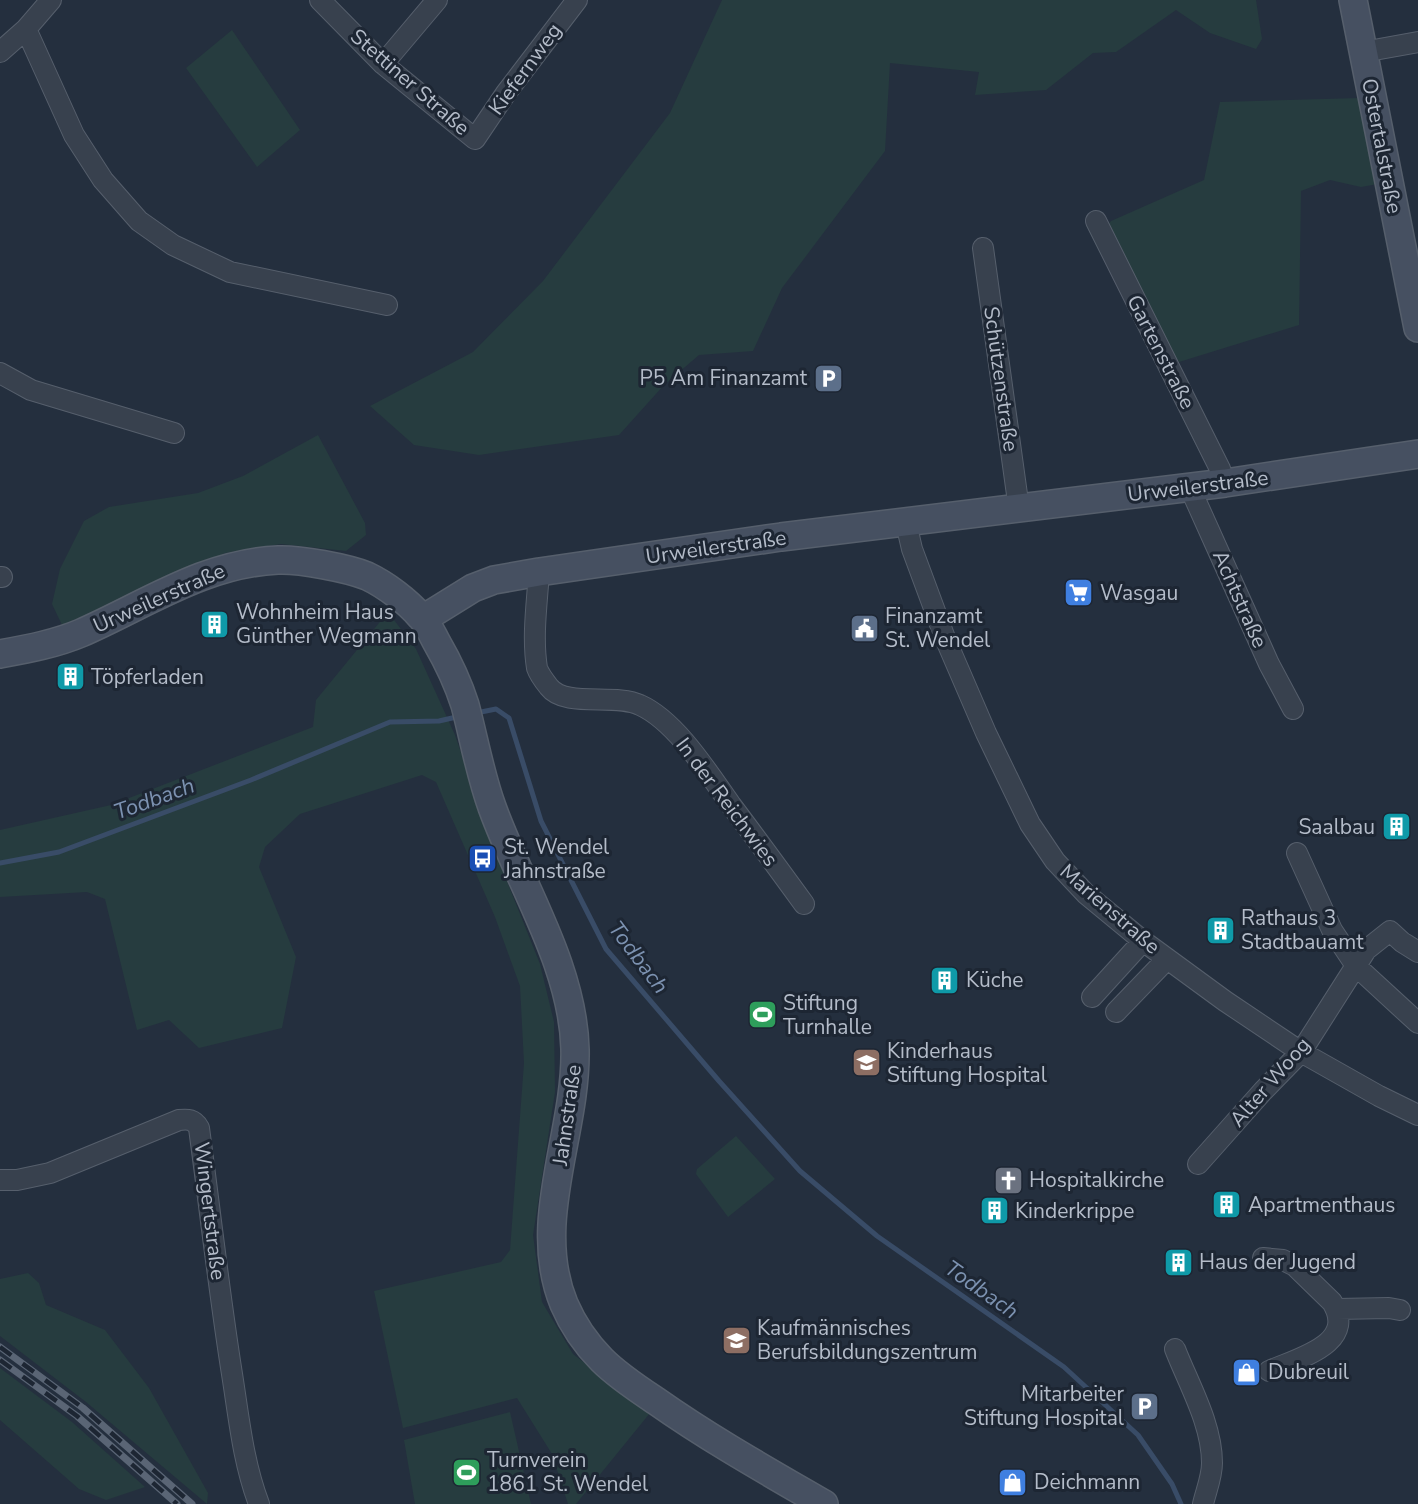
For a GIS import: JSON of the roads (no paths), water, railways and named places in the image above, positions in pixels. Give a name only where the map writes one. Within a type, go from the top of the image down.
[{"type":"main road","name":"Ostertalstraße","points":[[1353,0],[1418,328]]},
{"type":"main road","name":"Urweilerstraße","points":[[0,654],[55,643],[79,634],[192,579],[232,565],[280,560],[327,566],[367,576],[401,598],[423,619],[473,588],[494,580],[539,572],[781,537],[1190,488],[1418,454]]},
{"type":"main road","name":"Jahnstraße","points":[[423,619],[449,665],[464,701],[489,801],[549,942],[570,1004],[575,1047],[575,1089],[552,1226],[554,1268],[563,1302],[579,1333],[603,1361],[638,1389],[688,1424],[824,1504]]},
{"type":"street","points":[[0,52],[26,29],[51,0]]},
{"type":"street","name":"Stettiner Straße","points":[[320,0],[383,64],[475,139]]},
{"type":"street","points":[[383,64],[437,0]]},
{"type":"street","name":"Kiefernweg","points":[[475,139],[506,93],[577,0]]},
{"type":"street","points":[[26,29],[74,135],[103,180],[139,221],[173,245],[230,272],[387,305]]},
{"type":"street","points":[[1363,52],[1418,42]]},
{"type":"street","name":"Gartenstraße","points":[[1096,221],[1225,483]]},
{"type":"street","name":"Schützenstraße","points":[[983,248],[1019,509]]},
{"type":"street","points":[[0,373],[31,390],[174,433]]},
{"type":"street","name":"Achtstraße","points":[[1190,488],[1269,664],[1293,709]]},
{"type":"street","name":"Marienstraße","points":[[906,523],[912,549],[945,638],[986,733],[1030,824],[1055,861],[1086,894],[1143,941],[1225,1001],[1301,1052],[1378,1096],[1418,1115]]},
{"type":"street","name":"In der Reichwies","points":[[539,572],[536,638],[538,670],[551,690],[561,696],[581,699],[612,698],[640,705],[662,720],[690,748],[804,904]]},
{"type":"street","points":[[1297,854],[1332,930],[1356,966],[1418,1023]]},
{"type":"street","name":"Alter Woog","points":[[1198,1164],[1263,1090],[1301,1052],[1366,950],[1390,931],[1418,952]]},
{"type":"street","points":[[1092,997],[1143,941]]},
{"type":"street","points":[[1116,1012],[1167,959]]},
{"type":"street","name":"Wingertstraße","points":[[0,1180],[17,1180],[50,1173],[179,1120],[189,1119],[195,1122],[199,1128],[226,1340],[243,1448],[259,1504]]},
{"type":"street","points":[[1263,1258],[1283,1260],[1295,1266],[1332,1302],[1337,1309],[1339,1323],[1337,1334],[1329,1343],[1269,1371]]},
{"type":"street","points":[[1337,1309],[1389,1308],[1400,1310]]},
{"type":"street","points":[[1175,1349],[1210,1442],[1212,1464],[1203,1504]]},
{"type":"waterway","name":"Todbach","points":[[476,713],[496,709],[509,718],[541,821],[606,949],[719,1081],[800,1171],[877,1236],[1064,1367],[1138,1435],[1172,1484],[1181,1504]]},
{"type":"waterway","name":"Todbach","points":[[0,863],[59,852],[251,780],[390,722],[439,721],[461,716]]},
{"type":"railway","points":[[0,1347],[83,1408],[192,1504]]},
{"type":"railway","points":[[0,1360],[77,1416],[177,1504]]},
{"type":"place","name":"P5 Am Finanzamt","points":[[828,378]]},
{"type":"place","name":"Wasgau","points":[[1079,593]]},
{"type":"place","name":"Wohnheim Haus Günther Wegmann","points":[[215,624]]},
{"type":"place","name":"Finanzamt St. Wendel","points":[[864,628]]},
{"type":"place","name":"Töpferladen","points":[[70,677]]},
{"type":"place","name":"Saalbau","points":[[1396,827]]},
{"type":"place","name":"St. Wendel Jahnstraße","points":[[483,859]]},
{"type":"place","name":"Rathaus 3 Stadtbauamt","points":[[1220,930]]},
{"type":"place","name":"Küche","points":[[945,980]]},
{"type":"place","name":"Stiftung Turnhalle","points":[[762,1015]]},
{"type":"place","name":"Kinderhaus Stiftung Hospital","points":[[866,1063]]},
{"type":"place","name":"Hospitalkirche","points":[[1008,1180]]},
{"type":"place","name":"Apartmenthaus","points":[[1227,1205]]},
{"type":"place","name":"Kinderkrippe","points":[[994,1211]]},
{"type":"place","name":"Haus der Jugend","points":[[1178,1262]]},
{"type":"place","name":"Kaufmännisches Berufsbildungszentrum","points":[[736,1340]]},
{"type":"place","name":"Dubreuil","points":[[1247,1372]]},
{"type":"place","name":"Mitarbeiter Stiftung Hospital","points":[[1145,1406]]},
{"type":"place","name":"Turnverein 1861 St. Wendel","points":[[466,1472]]},
{"type":"place","name":"Deichmann","points":[[1013,1482]]}]
